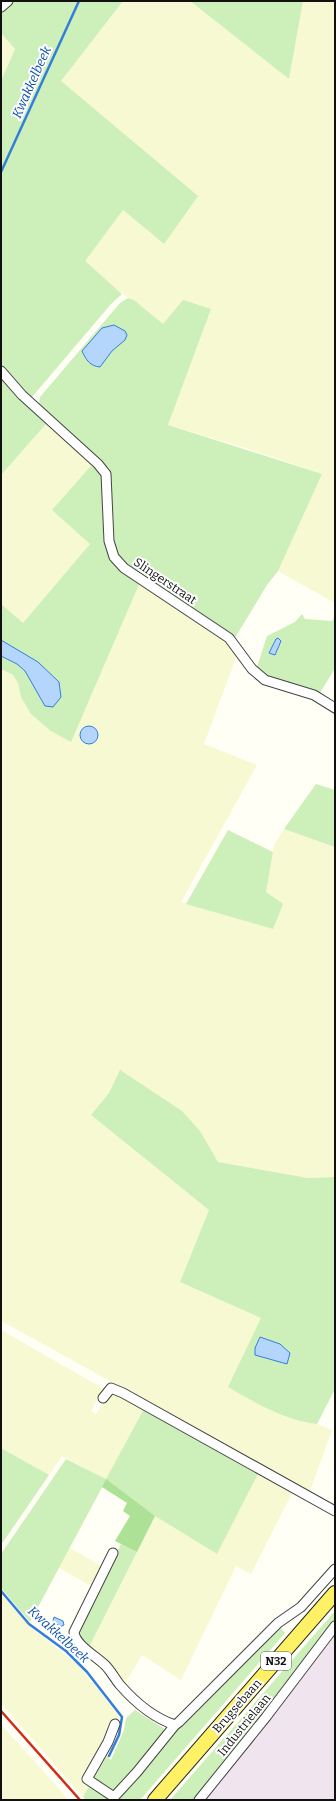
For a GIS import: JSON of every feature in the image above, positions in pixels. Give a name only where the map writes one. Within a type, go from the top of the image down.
[{"type":"main road","name":"Brugsebaan","points":[[155,1800],[335,1593]]},
{"type":"street","points":[[1,7],[8,1]]},
{"type":"street","name":"Slingerstraat","points":[[1,371],[22,395],[98,464],[106,474],[109,541],[114,557],[124,568],[229,638],[252,669],[265,680],[314,695],[335,708]]},
{"type":"street","points":[[103,1398],[111,1388],[123,1393],[335,1511]]},
{"type":"street","points":[[113,1553],[74,1632],[74,1635],[78,1641],[106,1666],[132,1698],[153,1713],[175,1725]]},
{"type":"street","points":[[115,1724],[108,1742],[85,1778],[114,1797],[137,1772],[175,1725],[278,1623],[301,1608],[335,1569]]},
{"type":"street","name":"Industrielaan","points":[[199,1800],[266,1717],[335,1626]]},
{"type":"shaded area","points":[[335,1621],[335,1800],[194,1800],[308,1655]]},
{"type":"green space","points":[[13,1],[123,1],[61,81],[198,196],[164,244],[123,210],[85,261],[122,294],[111,304],[32,397],[14,382],[1,364],[1,81],[15,49],[1,33],[1,12]]},
{"type":"green space","points":[[123,1],[190,1],[289,79],[303,1],[335,1],[335,603],[278,571],[322,474],[249,449],[168,425],[211,309],[163,324],[134,300],[128,298],[84,261],[123,210],[163,244],[61,81]]},
{"type":"green space","points":[[190,1],[303,1],[289,79]]},
{"type":"green space","points":[[1,33],[15,49],[1,81]]},
{"type":"green space","points":[[128,298],[134,300],[163,324],[183,300],[211,309],[168,425],[322,474],[278,571],[267,585],[235,638],[123,563],[112,540],[110,469],[39,405],[40,397],[120,303]]},
{"type":"green space","points":[[1,377],[7,386],[46,424],[1,475]]},
{"type":"green space","points":[[46,424],[97,467],[91,543],[23,623],[1,604],[1,475]]},
{"type":"green space","points":[[91,466],[97,467],[102,477],[107,551],[113,561],[140,582],[71,742],[51,731],[31,714],[21,697],[18,683],[13,675],[1,669],[1,604],[23,623],[90,544],[52,510]]},
{"type":"green space","points":[[140,582],[222,637],[237,655],[204,744],[257,765],[181,902],[273,929],[266,892],[274,845],[284,829],[335,847],[335,1177],[308,1178],[218,1162],[182,1111],[120,1071],[109,1093],[91,1115],[209,1210],[180,1282],[261,1318],[302,1422],[317,1424],[332,1430],[310,1491],[1,1321],[1,669],[13,675],[18,683],[21,697]]},
{"type":"green space","points":[[302,614],[305,619],[332,621],[335,616],[335,668],[320,693],[278,681],[257,667],[267,636],[295,622]]},
{"type":"green space","points":[[316,784],[335,790],[335,847],[284,829]]},
{"type":"green space","points":[[228,830],[273,852],[266,892],[283,904],[273,929],[186,904]]},
{"type":"green space","points":[[120,1070],[182,1111],[200,1131],[218,1162],[308,1178],[335,1177],[335,1389],[317,1424],[282,1415],[260,1405],[228,1387],[261,1318],[180,1282],[209,1210],[91,1115],[109,1093]]},
{"type":"green space","points":[[1,1330],[104,1389],[91,1411],[96,1414],[109,1395],[114,1394],[145,1407],[106,1479],[62,1456],[49,1475],[1,1448]]},
{"type":"green space","points":[[145,1407],[259,1472],[217,1554],[155,1516],[106,1480],[30,1622],[1,1588],[1,1554],[66,1459],[106,1479]]},
{"type":"green space","points":[[1,1448],[49,1475],[1,1545]]},
{"type":"green space","points":[[259,1472],[293,1491],[251,1574],[236,1566],[181,1680],[142,1655],[124,1685],[89,1647],[155,1516],[217,1554]]},
{"type":"green space","points":[[106,1479],[155,1516],[137,1552],[115,1541],[130,1516],[123,1511],[127,1503],[102,1487]]},
{"type":"green space","points":[[121,1544],[137,1552],[89,1647],[82,1642],[77,1632]]},
{"type":"green space","points":[[70,1548],[103,1567],[93,1587],[59,1568]]},
{"type":"green space","points":[[1,1595],[32,1629],[77,1664],[118,1715],[117,1734],[107,1756],[83,1797],[1,1703]]},
{"type":"green space","points":[[335,1611],[335,1621],[194,1800],[170,1800]]},
{"type":"green space","points":[[280,1627],[285,1633],[140,1800],[86,1800],[83,1797],[107,1756],[111,1760],[124,1730],[126,1718],[135,1710],[169,1732]]},
{"type":"green space","points":[[1,1725],[47,1775],[68,1800],[1,1800]]},
{"type":"water","points":[[114,325],[125,331],[127,335],[125,340],[112,351],[100,367],[91,364],[82,351],[102,328]]},
{"type":"water","points":[[278,638],[281,641],[275,655],[269,653],[276,639]]},
{"type":"water","points":[[1,640],[38,662],[59,682],[61,697],[53,707],[45,706],[25,671],[17,664],[1,656]]},
{"type":"water","points":[[89,726],[95,729],[98,735],[95,741],[89,744],[83,741],[80,735],[83,729]]},
{"type":"water","points":[[260,1337],[280,1344],[290,1353],[287,1364],[255,1355],[255,1348]]},
{"type":"water","points":[[54,1617],[63,1621],[64,1625],[60,1627],[57,1624],[54,1624]]},
{"type":"waterway","name":"Kwakkelbeek","points":[[1,172],[79,1]]},
{"type":"waterway","name":"Kwakkelbeek","points":[[1,1591],[29,1624],[66,1651],[87,1672],[122,1717],[119,1735],[109,1756]]},
{"type":"railway","points":[[1,1711],[80,1800]]}]
